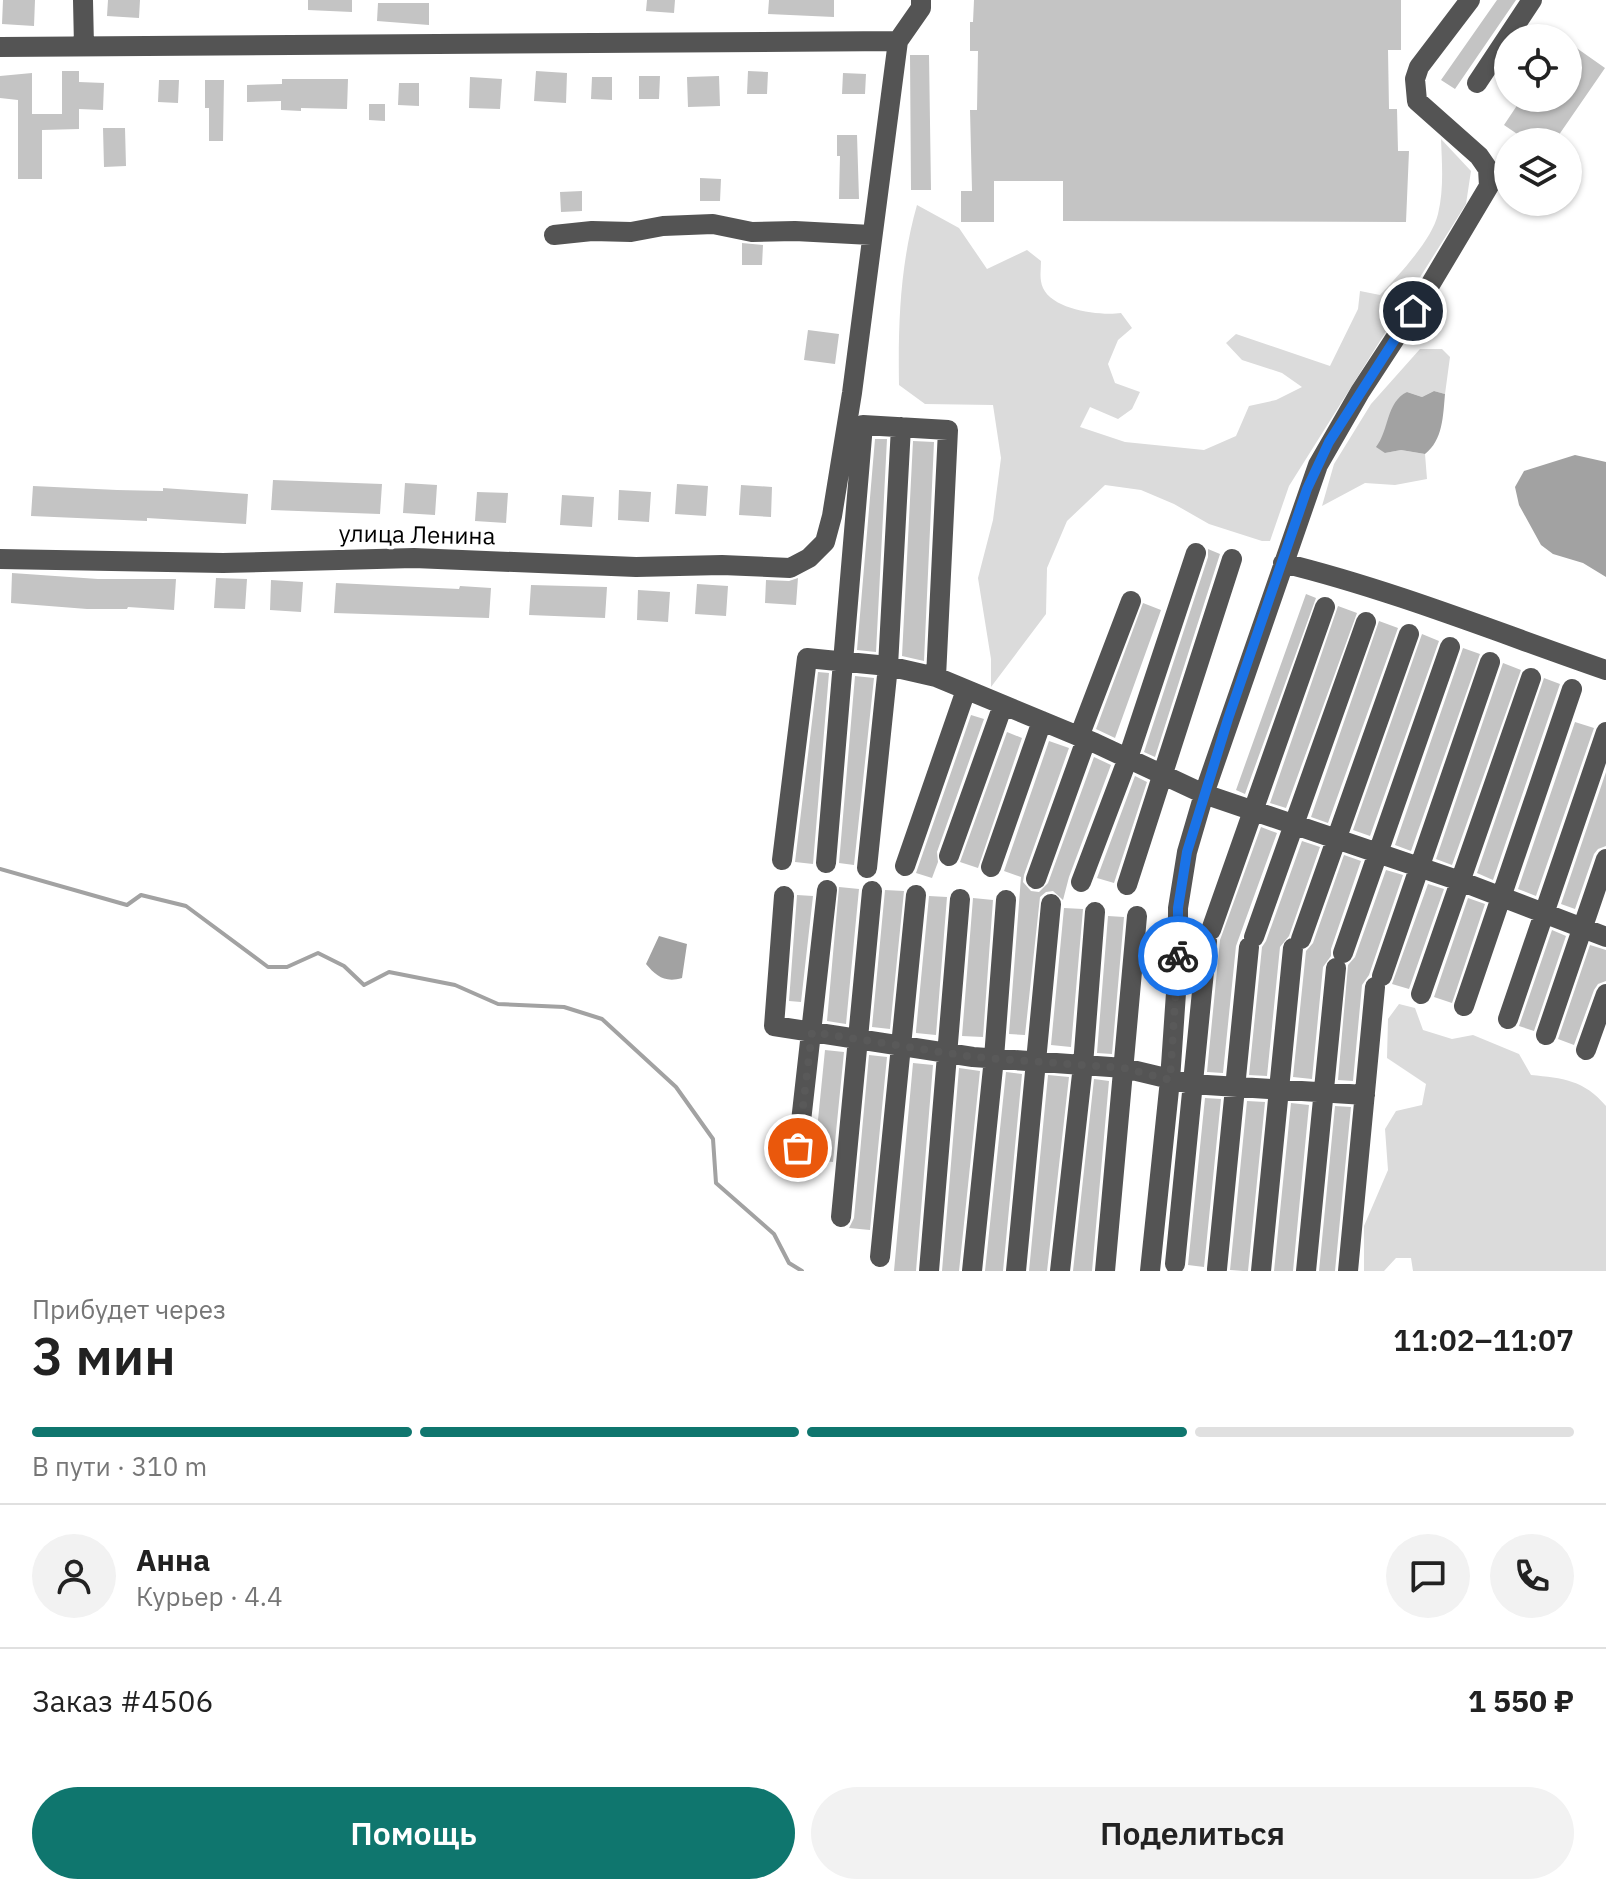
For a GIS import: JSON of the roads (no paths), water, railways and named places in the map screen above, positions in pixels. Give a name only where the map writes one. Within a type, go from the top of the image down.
[{"type":"street","points":[[83,0],[84,46]]},
{"type":"street","points":[[554,235],[713,224],[752,232],[871,235],[898,41],[921,8],[921,0]]},
{"type":"street","points":[[1150,1271],[1170,1080],[1178,964],[1178,908],[1187,852],[1307,489],[1329,442],[1430,285],[1489,186],[1488,169],[1479,156],[1417,101],[1415,79],[1419,67],[1470,0]]},
{"type":"street","points":[[1477,83],[1532,0]]},
{"type":"street","points":[[0,47],[898,41]]},
{"type":"street","name":"улица Ленина","points":[[0,559],[223,563],[414,558],[636,567],[722,565],[790,568],[809,558],[825,542],[852,393],[871,235]]},
{"type":"street","points":[[826,863],[863,425],[948,430],[936,677]]},
{"type":"street","points":[[867,868],[888,666],[901,427]]},
{"type":"street","points":[[1081,882],[1128,758],[1196,553]]},
{"type":"street","points":[[1127,885],[1232,559]]},
{"type":"street","points":[[1283,563],[1406,601],[1606,670]]},
{"type":"street","points":[[1036,879],[1131,601]]},
{"type":"street","points":[[1175,1264],[1191,1084],[1209,935],[1325,607]]},
{"type":"street","points":[[1217,1269],[1252,942],[1366,622]]},
{"type":"street","points":[[1261,1271],[1297,943],[1409,634]]},
{"type":"street","points":[[1306,1271],[1340,961],[1450,647]]},
{"type":"street","points":[[782,860],[807,658],[843,660],[936,677],[1083,738],[1204,794],[1460,881],[1606,937]]},
{"type":"street","points":[[1348,1271],[1379,981],[1490,662]]},
{"type":"street","points":[[1421,994],[1531,678]]},
{"type":"street","points":[[1464,1006],[1572,689]]},
{"type":"street","points":[[905,866],[966,690]]},
{"type":"street","points":[[949,856],[1003,705]]},
{"type":"street","points":[[991,867],[1042,721]]},
{"type":"street","points":[[1508,1019],[1606,732]]},
{"type":"street","points":[[1546,1035],[1606,859]]},
{"type":"street","points":[[798,1148],[827,890]]},
{"type":"street","points":[[841,1217],[872,891]]},
{"type":"street","points":[[880,1257],[916,895]]},
{"type":"street","points":[[784,896],[774,1026],[948,1053],[1124,1068],[1191,1084],[1365,1095]]},
{"type":"street","points":[[929,1271],[960,899]]},
{"type":"street","points":[[972,1271],[994,1058],[1006,900]]},
{"type":"street","points":[[1016,1271],[1051,904]]},
{"type":"street","points":[[1060,1271],[1083,1065],[1095,912]]},
{"type":"street","points":[[1105,1271],[1137,916]]},
{"type":"street","points":[[1586,1050],[1606,994]]},
{"type":"waterway","points":[[0,869],[127,905],[141,895],[186,906],[268,967],[287,967],[318,953],[344,966],[364,985],[389,972],[455,985],[498,1004],[564,1007],[602,1019],[676,1087],[713,1139],[716,1183],[774,1234],[789,1263],[802,1271]]}]
